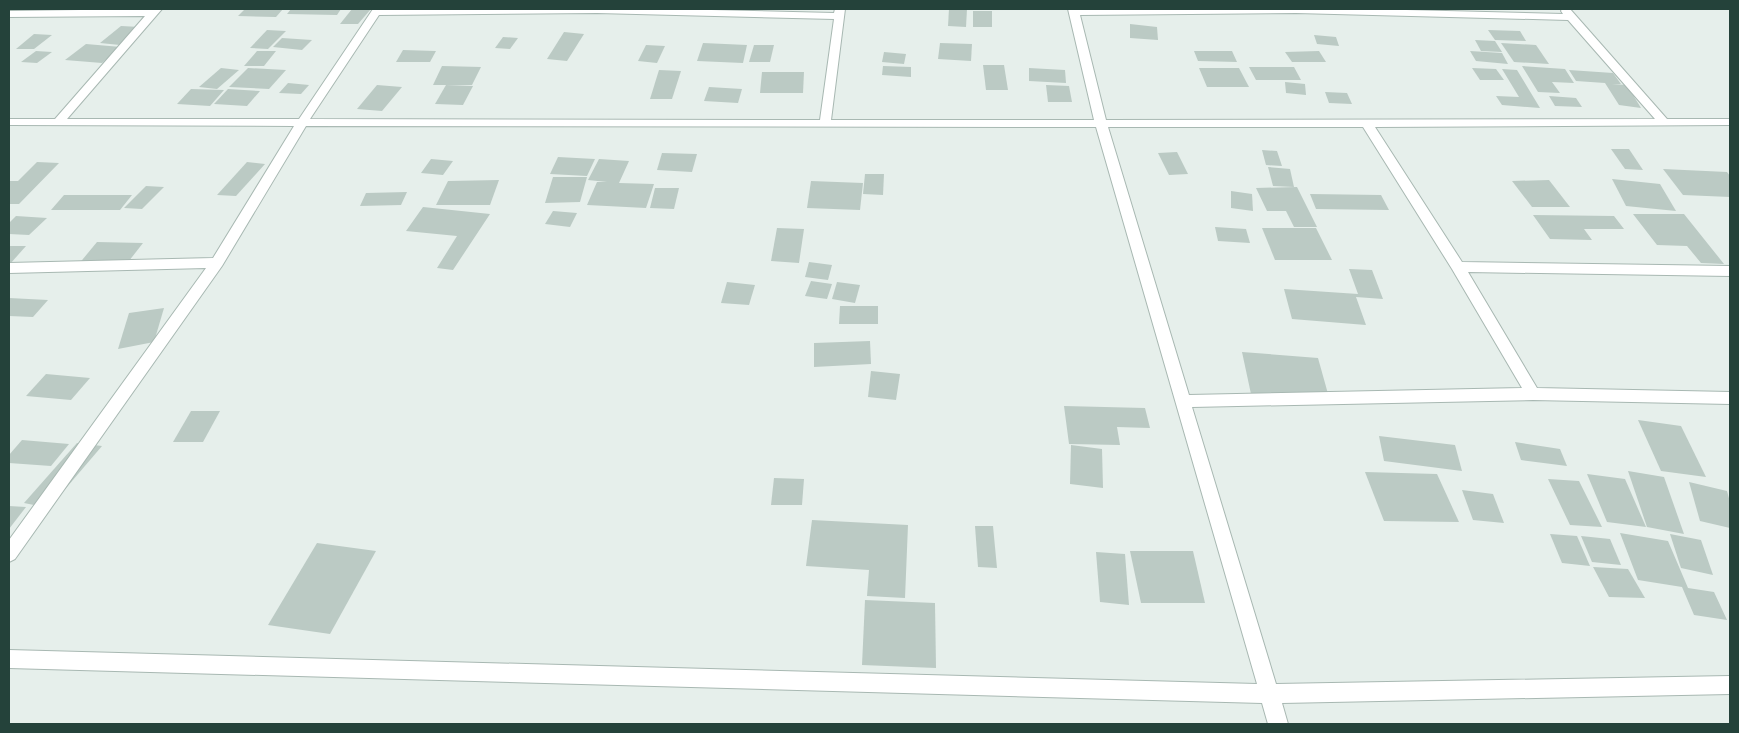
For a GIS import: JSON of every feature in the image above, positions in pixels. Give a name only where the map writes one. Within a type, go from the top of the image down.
[{"type":"street","points":[[9,554],[217,263],[302,123],[377,11],[598,9],[839,12],[825,124]]},
{"type":"street","points":[[1278,724],[1101,124],[1074,10],[1295,9],[1568,13],[1664,122]]},
{"type":"street","points":[[57,123],[154,11]]},
{"type":"street","points":[[9,14],[154,11]]},
{"type":"street","points":[[9,122],[825,124],[1730,122]]},
{"type":"street","points":[[1367,123],[1458,267],[1533,394]]},
{"type":"street","points":[[9,268],[217,263]]},
{"type":"street","points":[[1458,267],[1730,271]]},
{"type":"street","points":[[1183,401],[1533,394],[1730,398]]},
{"type":"street","points":[[9,659],[1269,694],[1730,685]]},
{"type":"building","points":[[245,9],[283,9],[276,17],[238,16]]},
{"type":"building","points":[[291,9],[341,9],[337,15],[287,14]]},
{"type":"building","points":[[352,9],[371,9],[358,24],[340,24]]},
{"type":"building","points":[[949,9],[967,9],[966,27],[948,26]]},
{"type":"building","points":[[973,11],[992,11],[992,27],[973,27]]},
{"type":"building","points":[[1130,24],[1157,27],[1158,40],[1130,38]]},
{"type":"building","points":[[121,26],[140,27],[120,45],[100,43]]},
{"type":"building","points":[[267,30],[286,31],[268,49],[250,48]]},
{"type":"building","points":[[1488,30],[1520,31],[1526,41],[1495,40]]},
{"type":"building","points":[[564,32],[584,34],[567,61],[547,59]]},
{"type":"building","points":[[34,34],[52,35],[34,49],[16,49]]},
{"type":"building","points":[[1314,35],[1336,37],[1339,46],[1317,44]]},
{"type":"building","points":[[503,37],[518,38],[510,49],[495,48]]},
{"type":"building","points":[[282,38],[312,40],[302,50],[273,47]]},
{"type":"building","points":[[1475,40],[1495,41],[1502,52],[1481,51]]},
{"type":"building","points":[[703,43],[747,45],[743,63],[697,61]]},
{"type":"building","points":[[940,43],[972,44],[971,61],[938,59]]},
{"type":"building","points":[[1501,43],[1536,45],[1549,64],[1514,62]]},
{"type":"building","points":[[86,44],[121,47],[102,63],[65,60]]},
{"type":"building","points":[[646,45],[665,46],[657,63],[638,61]]},
{"type":"building","points":[[754,45],[774,45],[770,62],[749,62]]},
{"type":"building","points":[[403,50],[436,51],[430,62],[396,62]]},
{"type":"building","points":[[36,51],[52,52],[37,63],[21,62]]},
{"type":"building","points":[[257,51],[276,51],[264,66],[244,66]]},
{"type":"building","points":[[1194,51],[1232,51],[1237,62],[1198,61]]},
{"type":"building","points":[[1319,51],[1326,62],[1292,62],[1285,52]]},
{"type":"building","points":[[1470,51],[1502,53],[1508,64],[1476,61]]},
{"type":"building","points":[[884,52],[906,54],[904,64],[882,62]]},
{"type":"building","points":[[983,65],[1004,65],[1008,90],[986,90]]},
{"type":"building","points":[[442,66],[481,67],[472,85],[433,85]]},
{"type":"building","points":[[883,66],[911,67],[911,77],[882,75]]},
{"type":"building","points":[[1522,66],[1565,69],[1574,83],[1552,82],[1560,93],[1538,92]]},
{"type":"building","points":[[1249,67],[1294,67],[1301,80],[1256,80]]},
{"type":"building","points":[[221,68],[239,70],[217,89],[199,87]]},
{"type":"building","points":[[248,68],[286,70],[269,89],[229,87]]},
{"type":"building","points":[[1029,68],[1065,70],[1066,83],[1029,81]]},
{"type":"building","points":[[1199,68],[1239,68],[1249,87],[1207,87]]},
{"type":"building","points":[[1472,68],[1496,69],[1504,80],[1480,80]]},
{"type":"building","points":[[1502,69],[1517,70],[1540,108],[1502,105],[1496,96],[1519,97]]},
{"type":"building","points":[[659,70],[681,71],[672,99],[650,99]]},
{"type":"building","points":[[1569,70],[1613,73],[1621,84],[1612,84],[1627,85],[1641,108],[1619,105],[1605,83],[1576,81]]},
{"type":"building","points":[[762,72],[804,72],[803,93],[760,93]]},
{"type":"building","points":[[1285,82],[1305,84],[1306,95],[1286,93]]},
{"type":"building","points":[[288,83],[309,85],[301,94],[279,93]]},
{"type":"building","points":[[377,85],[402,87],[382,111],[357,109]]},
{"type":"building","points":[[446,85],[473,86],[463,105],[435,104]]},
{"type":"building","points":[[1046,85],[1069,86],[1072,102],[1048,102]]},
{"type":"building","points":[[709,87],[742,89],[738,103],[704,101]]},
{"type":"building","points":[[191,89],[224,90],[210,106],[177,104]]},
{"type":"building","points":[[228,89],[260,91],[247,106],[214,104]]},
{"type":"building","points":[[1325,92],[1347,93],[1352,104],[1329,103]]},
{"type":"building","points":[[1549,96],[1576,98],[1582,107],[1555,106]]},
{"type":"building","points":[[1611,149],[1629,149],[1643,170],[1625,169]]},
{"type":"building","points":[[1262,150],[1277,151],[1282,166],[1266,165]]},
{"type":"building","points":[[1177,152],[1188,174],[1169,175],[1158,153]]},
{"type":"building","points":[[662,153],[697,154],[692,172],[657,170]]},
{"type":"building","points":[[558,157],[595,159],[587,176],[550,174]]},
{"type":"building","points":[[431,159],[453,161],[443,175],[421,173]]},
{"type":"building","points":[[599,159],[629,161],[619,183],[654,184],[646,208],[587,205],[597,182],[607,182],[588,180]]},
{"type":"building","points":[[37,162],[59,163],[19,204],[9,204],[9,181],[18,181]]},
{"type":"building","points":[[247,162],[265,164],[236,196],[217,195]]},
{"type":"building","points":[[1268,167],[1290,169],[1294,187],[1273,186]]},
{"type":"building","points":[[1663,169],[1727,172],[1730,176],[1730,197],[1683,195]]},
{"type":"building","points":[[865,174],[884,174],[883,195],[863,194]]},
{"type":"building","points":[[553,177],[587,177],[580,202],[545,203]]},
{"type":"building","points":[[1612,179],[1660,184],[1676,211],[1626,206]]},
{"type":"building","points":[[499,180],[490,205],[436,205],[448,181]]},
{"type":"building","points":[[1549,180],[1570,207],[1532,207],[1512,181]]},
{"type":"building","points":[[811,181],[863,183],[860,210],[807,208]]},
{"type":"building","points":[[146,186],[164,187],[142,209],[124,208]]},
{"type":"building","points":[[1297,187],[1317,227],[1294,227],[1286,211],[1267,211],[1256,188]]},
{"type":"building","points":[[655,188],[679,188],[674,209],[650,208]]},
{"type":"building","points":[[1231,191],[1252,194],[1253,211],[1231,208]]},
{"type":"building","points":[[407,192],[401,205],[360,206],[366,193]]},
{"type":"building","points":[[1310,194],[1381,195],[1389,210],[1316,209]]},
{"type":"building","points":[[64,195],[132,195],[120,210],[51,210]]},
{"type":"building","points":[[423,207],[490,214],[453,270],[437,268],[457,236],[406,231]]},
{"type":"building","points":[[553,211],[577,213],[570,227],[545,224]]},
{"type":"building","points":[[1633,214],[1684,214],[1724,264],[1701,263],[1687,246],[1657,245]]},
{"type":"building","points":[[1533,215],[1614,216],[1624,229],[1584,229],[1592,240],[1550,239]]},
{"type":"building","points":[[16,216],[47,218],[29,235],[9,234],[9,223]]},
{"type":"building","points":[[1215,227],[1246,229],[1250,243],[1218,241]]},
{"type":"building","points":[[777,228],[804,229],[799,263],[771,261]]},
{"type":"building","points":[[1262,228],[1316,228],[1332,260],[1275,260]]},
{"type":"building","points":[[97,242],[143,243],[125,266],[78,265]]},
{"type":"building","points":[[9,246],[26,246],[10,264],[9,264]]},
{"type":"building","points":[[809,262],[832,265],[828,280],[805,277]]},
{"type":"building","points":[[1349,269],[1372,270],[1383,299],[1356,297],[1366,325],[1292,319],[1284,289],[1358,294]]},
{"type":"building","points":[[811,281],[832,284],[827,299],[805,296]]},
{"type":"building","points":[[727,282],[755,285],[749,305],[721,303]]},
{"type":"building","points":[[837,282],[860,285],[855,303],[832,299]]},
{"type":"building","points":[[9,298],[48,300],[33,317],[9,316]]},
{"type":"building","points":[[840,306],[878,306],[878,324],[839,324]]},
{"type":"building","points":[[164,308],[154,342],[118,349],[129,313]]},
{"type":"building","points":[[870,341],[871,364],[814,367],[814,343]]},
{"type":"building","points":[[1242,352],[1318,358],[1330,401],[1251,394]]},
{"type":"building","points":[[871,371],[900,374],[896,400],[868,397]]},
{"type":"building","points":[[46,374],[90,378],[71,400],[26,396]]},
{"type":"building","points":[[1064,406],[1145,408],[1150,428],[1117,427],[1120,445],[1069,444]]},
{"type":"building","points":[[191,411],[220,411],[203,442],[173,442]]},
{"type":"building","points":[[1638,420],[1681,426],[1706,477],[1661,471]]},
{"type":"building","points":[[1379,436],[1455,445],[1462,471],[1384,461]]},
{"type":"building","points":[[22,440],[69,444],[51,466],[9,463],[9,455]]},
{"type":"building","points":[[1515,442],[1560,449],[1567,466],[1521,460]]},
{"type":"building","points":[[77,443],[102,446],[49,508],[24,503]]},
{"type":"building","points":[[1071,445],[1102,449],[1103,488],[1070,484]]},
{"type":"building","points":[[1628,471],[1664,477],[1684,534],[1647,527]]},
{"type":"building","points":[[1365,472],[1437,474],[1459,522],[1384,521]]},
{"type":"building","points":[[1587,474],[1625,479],[1646,527],[1607,522]]},
{"type":"building","points":[[774,478],[804,479],[802,505],[771,505]]},
{"type":"building","points":[[1548,479],[1579,481],[1602,527],[1570,525]]},
{"type":"building","points":[[1689,482],[1727,491],[1730,502],[1730,528],[1700,521]]},
{"type":"building","points":[[1462,490],[1493,494],[1504,523],[1473,520]]},
{"type":"building","points":[[9,506],[26,507],[9,529]]},
{"type":"building","points":[[812,520],[908,525],[905,598],[867,596],[869,570],[806,566]]},
{"type":"building","points":[[975,526],[993,526],[997,568],[978,567]]},
{"type":"building","points":[[1620,533],[1668,541],[1688,588],[1714,592],[1727,620],[1694,615],[1682,587],[1638,580]]},
{"type":"building","points":[[1550,534],[1577,536],[1590,566],[1562,563]]},
{"type":"building","points":[[1670,534],[1701,540],[1713,575],[1681,568]]},
{"type":"building","points":[[1581,536],[1610,539],[1621,565],[1592,562]]},
{"type":"building","points":[[317,543],[376,551],[330,634],[268,625]]},
{"type":"building","points":[[1130,551],[1193,551],[1205,603],[1141,603]]},
{"type":"building","points":[[1096,552],[1125,554],[1129,605],[1100,602]]},
{"type":"building","points":[[1593,567],[1628,569],[1645,598],[1609,597]]},
{"type":"building","points":[[865,600],[935,603],[936,668],[862,665]]}]
